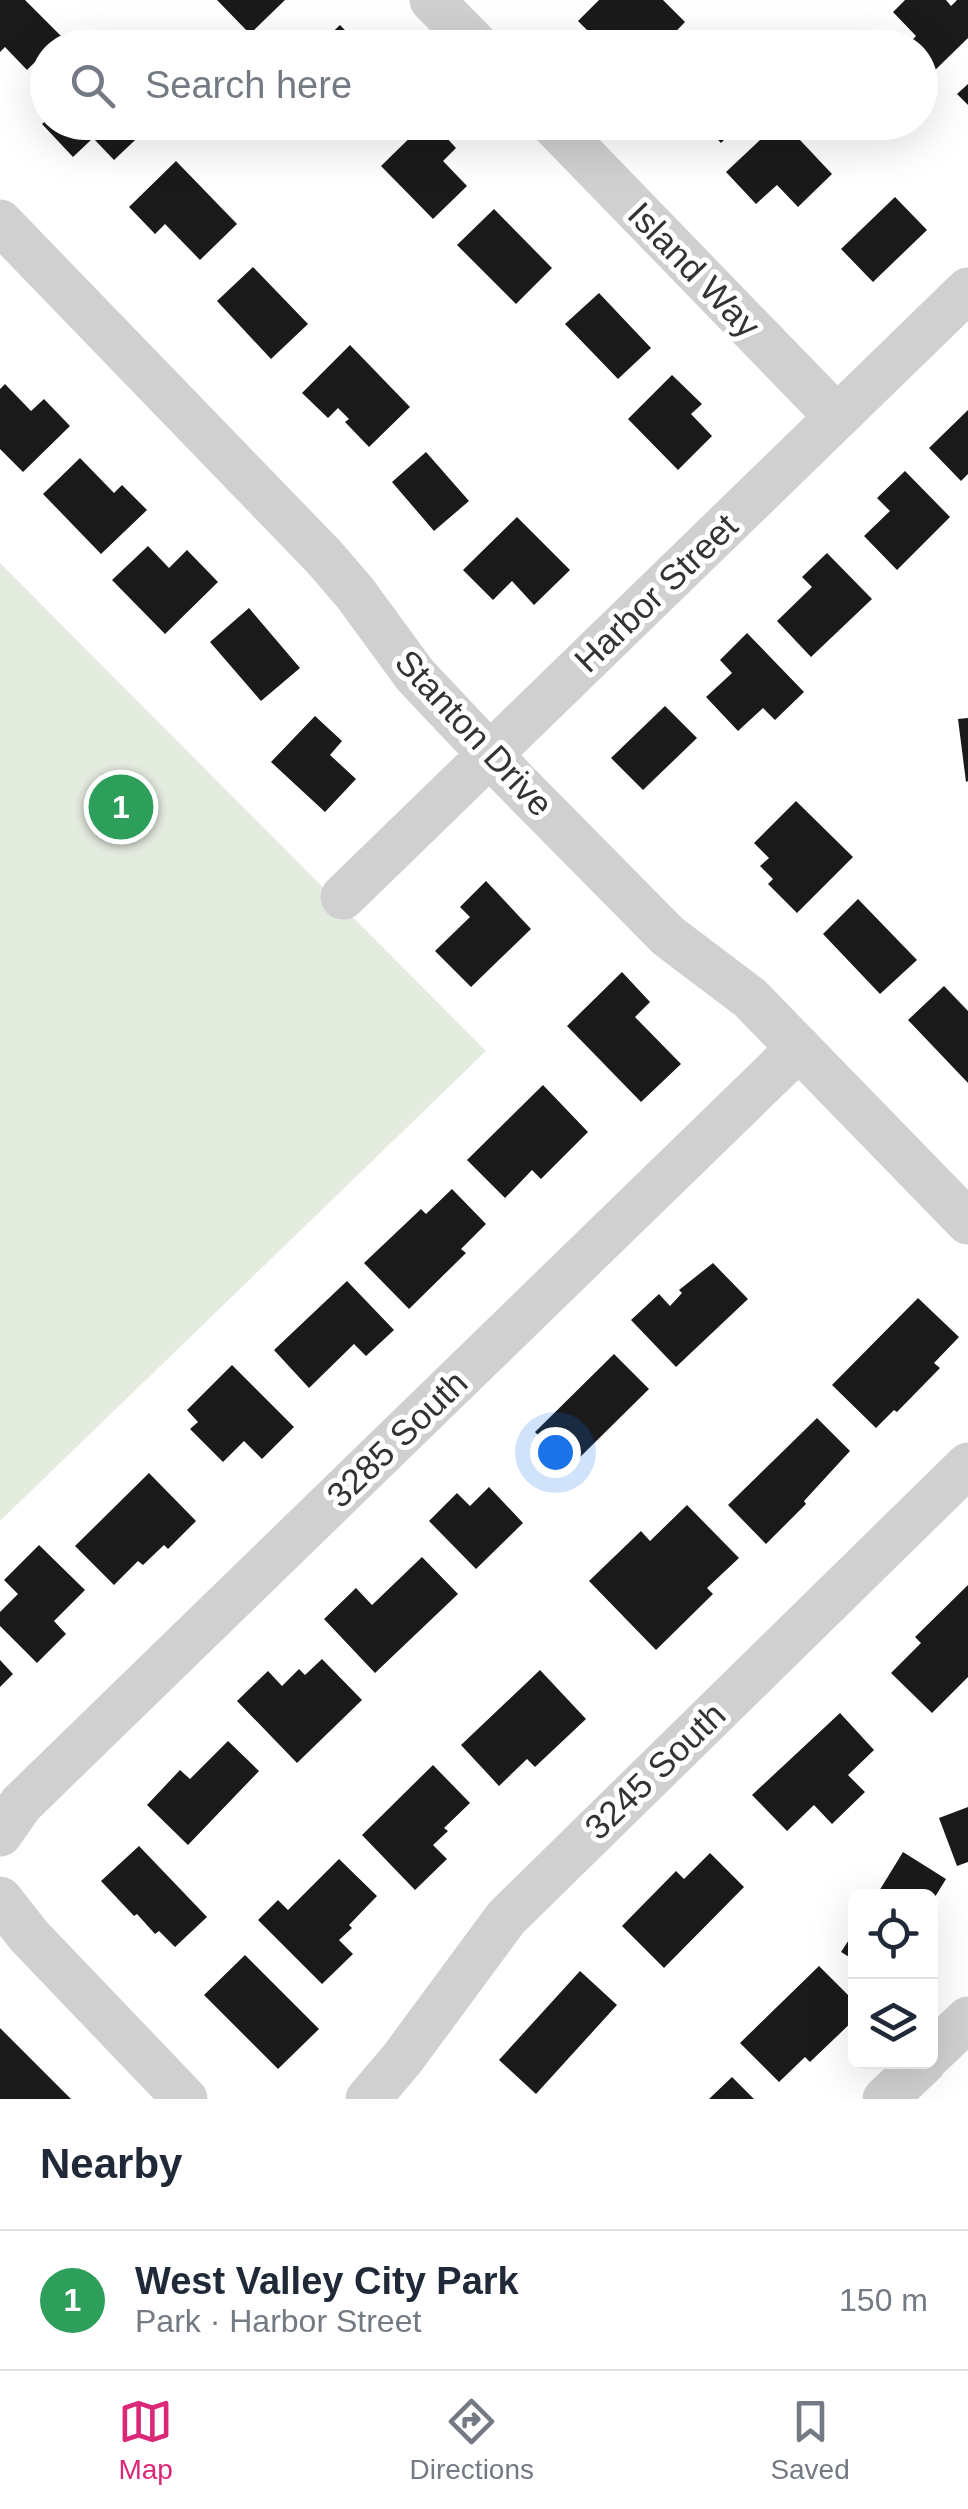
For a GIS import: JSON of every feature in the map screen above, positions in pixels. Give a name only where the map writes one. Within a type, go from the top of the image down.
[{"type":"street","points":[[432,0],[461,30]]},
{"type":"street","name":"Island Way","points":[[568,140],[837,417]]},
{"type":"street","name":"Stanton Drive","points":[[0,222],[315,548],[355,593],[414,675],[490,755],[668,936],[750,998],[968,1222]]},
{"type":"street","name":"Harbor Street","points":[[344,896],[968,290]]},
{"type":"street","name":"3285 South","points":[[0,1834],[21,1804],[798,1048]]},
{"type":"street","name":"3245 South","points":[[368,2099],[506,1918],[968,1465]]},
{"type":"street","points":[[0,1899],[28,1936],[185,2099]]},
{"type":"street","points":[[938,2047],[968,2019]]},
{"type":"street","points":[[885,2099],[917,2069]]},
{"type":"shaded area","points":[[0,563],[486,1051],[0,1521]]},
{"type":"building","points":[[0,0],[25,0],[55,30],[30,30],[27,70],[5,47],[0,52]]},
{"type":"building","points":[[217,0],[285,0],[254,30],[246,30]]},
{"type":"building","points":[[599,0],[663,0],[685,22],[677,30],[587,30],[578,21]]},
{"type":"building","points":[[905,0],[946,0],[951,6],[957,0],[968,0],[968,38],[938,67],[938,30],[910,30],[893,12]]},
{"type":"building","points":[[968,84],[968,105],[957,94]]},
{"type":"building","points":[[57,140],[91,140],[73,157]]},
{"type":"building","points":[[95,140],[135,140],[114,160]]},
{"type":"building","points":[[408,140],[449,140],[456,148],[443,161],[467,186],[433,219],[381,166]]},
{"type":"building","points":[[760,140],[800,140],[832,174],[798,207],[777,185],[756,204],[726,172]]},
{"type":"building","points":[[176,161],[237,224],[200,260],[165,224],[155,234],[129,207]]},
{"type":"building","points":[[895,197],[927,230],[873,282],[841,249]]},
{"type":"building","points":[[494,209],[552,268],[516,304],[457,245]]},
{"type":"building","points":[[253,267],[308,324],[271,359],[217,301]]},
{"type":"building","points":[[599,293],[651,348],[618,379],[565,324]]},
{"type":"building","points":[[350,345],[410,407],[369,447],[345,422],[349,419],[338,408],[328,418],[302,393]]},
{"type":"building","points":[[672,375],[702,404],[691,414],[712,436],[678,470],[628,419]]},
{"type":"building","points":[[5,384],[31,411],[44,399],[70,426],[23,472],[0,449],[0,389]]},
{"type":"building","points":[[968,410],[968,474],[961,481],[929,448]]},
{"type":"building","points":[[426,452],[469,501],[434,531],[392,482]]},
{"type":"building","points":[[80,458],[114,493],[122,485],[147,510],[101,554],[43,494]]},
{"type":"building","points":[[905,471],[950,517],[897,570],[864,536],[890,511],[877,498]]},
{"type":"building","points":[[517,517],[570,570],[534,605],[512,581],[493,600],[463,570]]},
{"type":"building","points":[[148,546],[169,568],[187,550],[218,582],[165,634],[112,580]]},
{"type":"building","points":[[827,553],[872,599],[811,657],[777,621],[812,587],[802,577]]},
{"type":"building","points":[[249,608],[300,668],[261,701],[210,642]]},
{"type":"building","points":[[747,633],[804,692],[775,720],[763,708],[738,731],[706,697],[732,673],[720,660]]},
{"type":"building","points":[[665,706],[697,738],[643,790],[611,758]]},
{"type":"building","points":[[315,716],[342,741],[330,755],[356,779],[325,812],[271,762]]},
{"type":"building","points":[[968,718],[968,781],[966,782],[958,719]]},
{"type":"building","points":[[796,801],[853,857],[797,913],[768,884],[773,879],[760,866],[769,858],[754,843]]},
{"type":"building","points":[[486,881],[531,929],[471,987],[435,951],[470,917],[460,907]]},
{"type":"building","points":[[858,899],[917,960],[880,994],[823,934]]},
{"type":"building","points":[[622,972],[650,1002],[635,1017],[681,1064],[641,1102],[567,1026]]},
{"type":"building","points":[[944,986],[968,1011],[968,1083],[908,1020]]},
{"type":"building","points":[[543,1085],[588,1132],[541,1179],[532,1170],[505,1198],[467,1160]]},
{"type":"building","points":[[452,1189],[486,1224],[461,1249],[466,1253],[409,1309],[364,1263],[421,1209],[426,1214]]},
{"type":"building","points":[[713,1263],[748,1299],[676,1367],[631,1320],[659,1294],[670,1306],[682,1293],[679,1290]]},
{"type":"building","points":[[347,1281],[394,1330],[366,1356],[354,1344],[309,1388],[274,1350]]},
{"type":"building","points":[[918,1298],[959,1337],[934,1363],[940,1368],[876,1428],[832,1385]]},
{"type":"building","points":[[614,1354],[649,1389],[570,1467],[535,1432]]},
{"type":"building","points":[[232,1365],[294,1427],[262,1459],[244,1441],[223,1462],[190,1429],[198,1422],[187,1410]]},
{"type":"building","points":[[817,1418],[850,1451],[766,1544],[728,1505]]},
{"type":"building","points":[[149,1473],[196,1521],[168,1549],[164,1545],[143,1565],[138,1561],[114,1585],[75,1546]]},
{"type":"building","points":[[489,1487],[523,1523],[476,1569],[429,1521],[457,1493],[470,1506]]},
{"type":"building","points":[[687,1505],[739,1558],[707,1588],[713,1594],[656,1650],[589,1581],[641,1531],[650,1541]]},
{"type":"building","points":[[39,1545],[85,1590],[54,1621],[66,1634],[37,1663],[0,1626],[0,1612],[18,1594],[4,1580]]},
{"type":"building","points":[[422,1557],[458,1594],[375,1673],[324,1619],[356,1588],[372,1605]]},
{"type":"building","points":[[968,1585],[968,1677],[932,1713],[891,1673],[921,1643],[915,1637]]},
{"type":"building","points":[[322,1659],[362,1700],[297,1763],[237,1701],[268,1671],[282,1686],[299,1669],[305,1675]]},
{"type":"building","points":[[0,1660],[13,1674],[0,1687]]},
{"type":"building","points":[[540,1670],[586,1719],[535,1767],[527,1759],[499,1786],[461,1745]]},
{"type":"building","points":[[840,1713],[874,1750],[848,1775],[865,1792],[832,1824],[814,1805],[787,1831],[752,1795]]},
{"type":"building","points":[[228,1741],[259,1771],[188,1845],[147,1805],[180,1770],[190,1779]]},
{"type":"building","points":[[433,1765],[470,1803],[433,1845],[447,1859],[415,1890],[362,1835]]},
{"type":"building","points":[[968,1807],[968,1862],[957,1866],[939,1818]]},
{"type":"building","points":[[139,1846],[207,1917],[175,1947],[159,1931],[155,1934],[137,1914],[134,1916],[101,1881]]},
{"type":"building","points":[[903,1852],[946,1879],[938,1892],[880,1889]]},
{"type":"building","points":[[710,1853],[744,1887],[664,1968],[622,1926],[676,1871],[684,1879]]},
{"type":"building","points":[[339,1859],[377,1896],[339,1940],[353,1954],[322,1984],[258,1920],[278,1900],[288,1910]]},
{"type":"building","points":[[245,1955],[319,2029],[278,2069],[204,1995]]},
{"type":"building","points":[[819,1966],[848,1995],[848,2026],[810,2062],[805,2057],[779,2082],[740,2043]]},
{"type":"building","points":[[580,1971],[617,2005],[536,2094],[499,2060]]},
{"type":"building","points":[[0,2028],[71,2099],[0,2099]]},
{"type":"building","points":[[732,2077],[754,2099],[709,2099]]},
{"type":"place","name":"West Valley City Park","points":[[121,807]]}]
